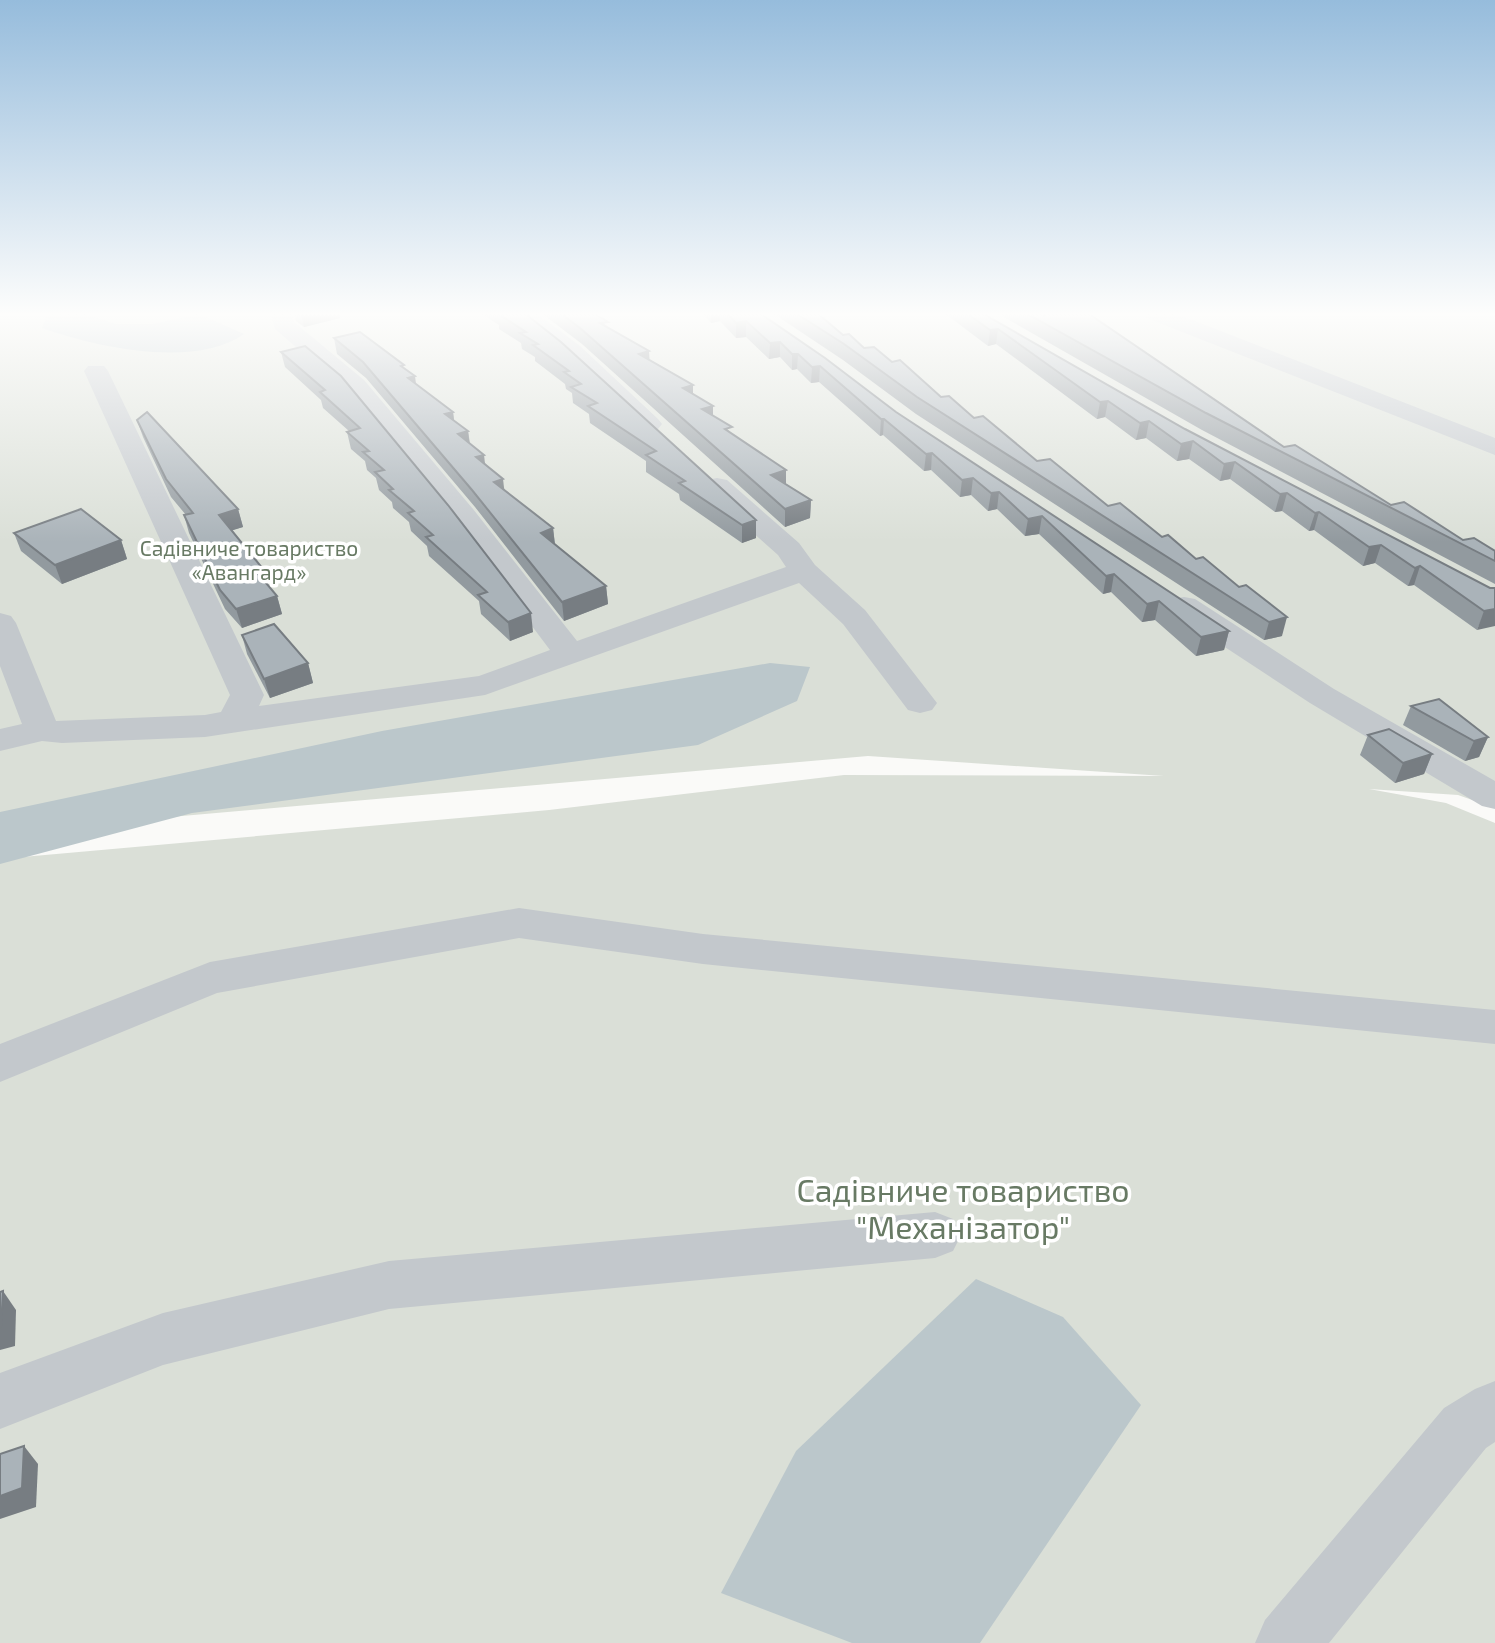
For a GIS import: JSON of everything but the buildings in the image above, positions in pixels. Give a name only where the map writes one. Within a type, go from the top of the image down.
[{"type":"street","points":[[104,389],[247,695],[234,719]]},
{"type":"street","points":[[358,389],[463,515],[570,654]]},
{"type":"street","points":[[612,389],[667,441]]},
{"type":"street","points":[[1351,389],[1495,447]]},
{"type":"street","points":[[697,467],[789,550],[804,571],[854,617],[920,704]]},
{"type":"street","points":[[0,740],[42,730],[62,732],[205,726],[234,719],[485,684],[804,571]]},
{"type":"street","points":[[1161,591],[1322,696],[1495,797]]},
{"type":"street","points":[[0,623],[42,730]]},
{"type":"street","points":[[0,1065],[210,978],[519,923],[703,949],[1495,1027]]},
{"type":"street","points":[[0,1401],[163,1339],[389,1285],[934,1235]]},
{"type":"street","points":[[1289,1643],[1465,1429],[1495,1409]]},
{"type":"green space","name":"Садівниче товариство \"Механізатор\"","points":[[0,389],[1495,389],[1495,808],[1458,795],[1369,789],[1446,803],[1495,823],[1495,1643],[0,1643],[0,859],[549,810],[844,775],[1164,776],[868,756],[0,832]]},
{"type":"shaded area","points":[[770,663],[810,667],[797,701],[698,745],[192,813],[0,864],[0,812],[382,731]]},
{"type":"shaded area","points":[[976,1279],[1063,1317],[1141,1405],[980,1643],[852,1643],[721,1593],[796,1451]]},
{"type":"park label","name":"Садівниче товариство «Авангард»","points":[[249,561]]}]
